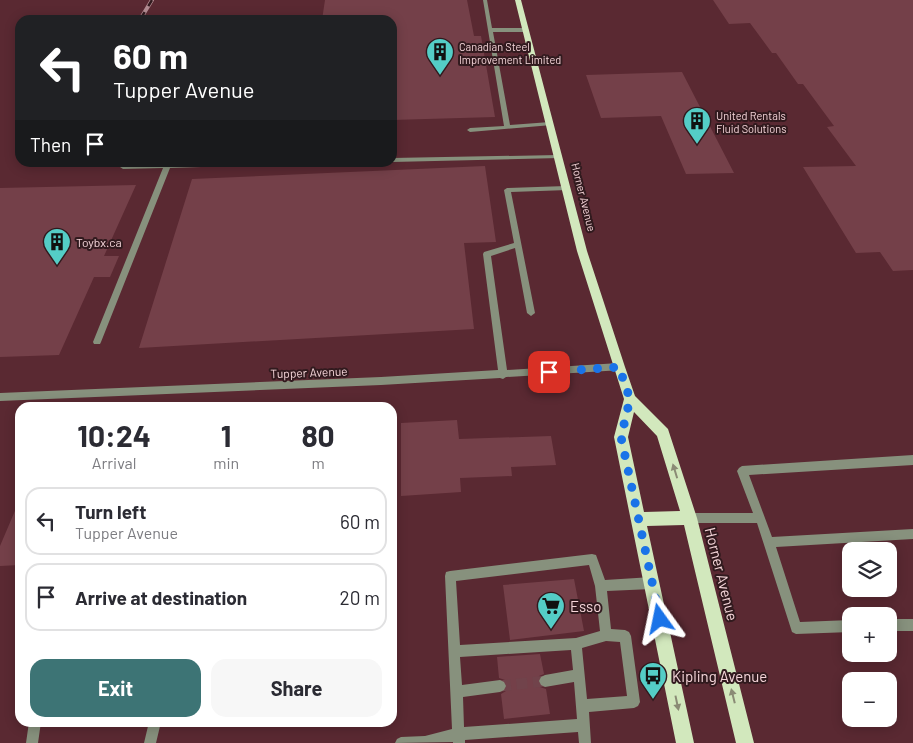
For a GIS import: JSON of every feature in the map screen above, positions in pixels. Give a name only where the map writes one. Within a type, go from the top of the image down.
[{"type":"main road","name":"Horner Avenue","points":[[518,0],[582,251],[619,367],[630,399],[663,433],[690,518],[745,743]]},
{"type":"main road","points":[[630,399],[621,437],[685,743]]},
{"type":"main road","points":[[638,518],[690,518]]},
{"type":"street","points":[[485,0],[507,128]]},
{"type":"street","points":[[490,30],[526,30]]},
{"type":"street","points":[[470,130],[550,124]]},
{"type":"street","points":[[397,160],[558,157]]},
{"type":"street","points":[[97,342],[167,167]]},
{"type":"street","points":[[531,312],[506,190],[566,188]]},
{"type":"street","points":[[502,375],[487,254],[517,245]]},
{"type":"street","name":"Tupper Avenue","points":[[0,397],[502,375],[619,367]]},
{"type":"street","points":[[842,626],[796,628],[769,542],[758,518],[742,470],[913,460]]},
{"type":"street","points":[[769,542],[913,534]]},
{"type":"street","points":[[459,739],[450,576],[592,559],[602,586],[652,583]]},
{"type":"street","points":[[897,625],[913,625]]},
{"type":"street","points":[[582,706],[576,644],[606,636]]},
{"type":"street","points":[[545,681],[578,675]]},
{"type":"street","points":[[456,692],[500,686]]},
{"type":"street","points":[[401,743],[583,726]]},
{"type":"street","points":[[32,743],[34,727]]},
{"type":"street","points":[[150,743],[154,727]]},
{"type":"lane","points":[[690,518],[758,518]]},
{"type":"lane","points":[[585,743],[582,706],[634,702],[625,636],[606,636],[602,586]]},
{"type":"lane","points":[[454,652],[576,644]]},
{"type":"building","name":"Canadian Steel Improvement Limited","points":[[325,0],[467,0],[474,36],[481,36],[495,117],[397,120],[397,15],[323,15]]},
{"type":"building","points":[[713,0],[913,0],[913,270],[893,271],[880,252],[856,253],[803,167],[856,166],[827,127],[834,126],[803,84],[798,84],[776,53],[772,53],[750,23],[729,24]]},
{"type":"building","name":"United Rentals Fluid Solutions","points":[[682,72],[734,173],[686,174],[661,116],[601,118],[586,75]]},
{"type":"building","points":[[485,166],[496,242],[464,243],[474,329],[139,348],[192,179]]},
{"type":"building","name":"Toybx.ca","points":[[136,185],[104,256],[119,256],[110,277],[94,277],[59,355],[0,357],[0,188]]},
{"type":"building","points":[[457,420],[459,439],[551,436],[556,465],[511,467],[512,476],[460,478],[461,492],[401,496],[401,423]]},
{"type":"building","points":[[15,511],[15,565],[0,566],[0,546]]},
{"type":"building","points":[[574,579],[584,631],[510,640],[503,585]]},
{"type":"building","points":[[540,654],[544,674],[539,676],[537,682],[540,687],[546,689],[550,714],[504,719],[501,694],[506,691],[508,685],[505,680],[499,678],[497,657]]},
{"type":"tunnel","points":[[500,686],[545,681]]},
{"type":"railway","points":[[143,15],[152,0]]},
{"type":"place","name":"Canadian Steel Improvement Limited","points":[[440,76]]},
{"type":"place","name":"United Rentals Fluid Solutions","points":[[697,145]]},
{"type":"place","name":"Toybx.ca","points":[[57,266]]},
{"type":"place","name":"Esso","points":[[551,630]]},
{"type":"place","name":"Kipling Avenue","points":[[653,700]]},
{"type":"route","points":[[549,372],[619,367],[630,399],[621,437],[660,619]]}]
